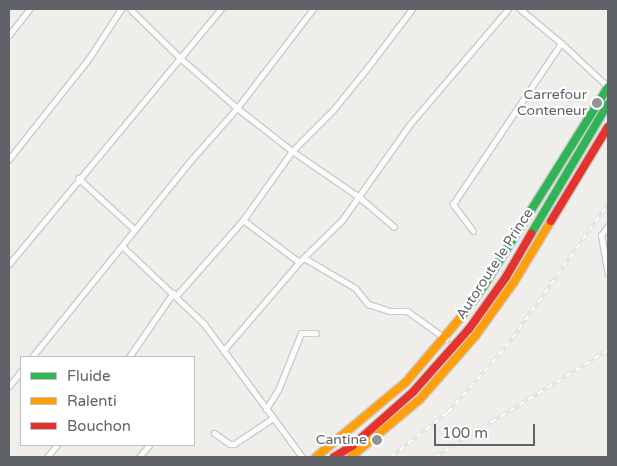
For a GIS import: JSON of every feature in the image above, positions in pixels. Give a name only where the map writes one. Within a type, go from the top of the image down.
[{"type":"main road","points":[[316,457],[406,382],[446,338],[486,284],[608,87]]},
{"type":"main road","name":"Autoroute le Prince","points":[[334,457],[352,446],[413,392],[469,329],[506,277],[608,104]]},
{"type":"main road","name":"Autoroute le Prince","points":[[351,457],[420,399],[476,335],[514,282],[608,127]]},
{"type":"street","points":[[9,35],[29,9]]},
{"type":"street","points":[[9,159],[89,58],[121,9]]},
{"type":"street","points":[[130,9],[180,58],[237,108],[292,151],[359,197],[394,227]]},
{"type":"street","points":[[9,264],[78,178],[220,9]]},
{"type":"street","points":[[33,356],[123,247],[190,161],[237,108],[314,9]]},
{"type":"street","points":[[130,356],[175,295],[243,220],[292,151],[333,110],[412,9]]},
{"type":"street","points":[[224,351],[302,260],[342,220],[410,124],[508,9]]},
{"type":"street","points":[[520,9],[561,42],[608,87]]},
{"type":"street","points":[[473,231],[453,204],[561,42]]},
{"type":"street","points":[[78,178],[135,230]]},
{"type":"street","points":[[243,220],[302,260],[355,288],[368,304],[390,311],[407,312],[446,338]]},
{"type":"street","points":[[608,226],[601,235],[608,273]]},
{"type":"street","points":[[123,247],[204,324],[302,457]]},
{"type":"street","points":[[266,408],[278,390],[301,333],[316,333]]},
{"type":"street","points":[[9,386],[20,372]]},
{"type":"street","points":[[214,433],[230,444],[234,444],[274,418]]},
{"type":"street","points":[[47,457],[56,446]]},
{"type":"street","points":[[139,457],[148,446]]},
{"type":"railway","points":[[391,457],[448,412],[506,347],[608,204]]},
{"type":"railway","points":[[435,457],[608,350]]},
{"type":"traffic: fast","points":[[462,316],[485,284],[608,87]]},
{"type":"traffic: fast","points":[[531,234],[608,104]]},
{"type":"traffic: slow","points":[[351,457],[420,399],[476,335],[514,282],[551,221]]},
{"type":"traffic: slow","points":[[316,457],[406,382],[462,316]]},
{"type":"traffic: jam","points":[[551,221],[608,127]]},
{"type":"traffic: jam","points":[[334,457],[352,446],[413,392],[469,329],[506,277],[531,234]]},
{"type":"place","name":"Carrefour Conteneur","points":[[597,103]]},
{"type":"place","name":"Cantine","points":[[377,440]]}]
